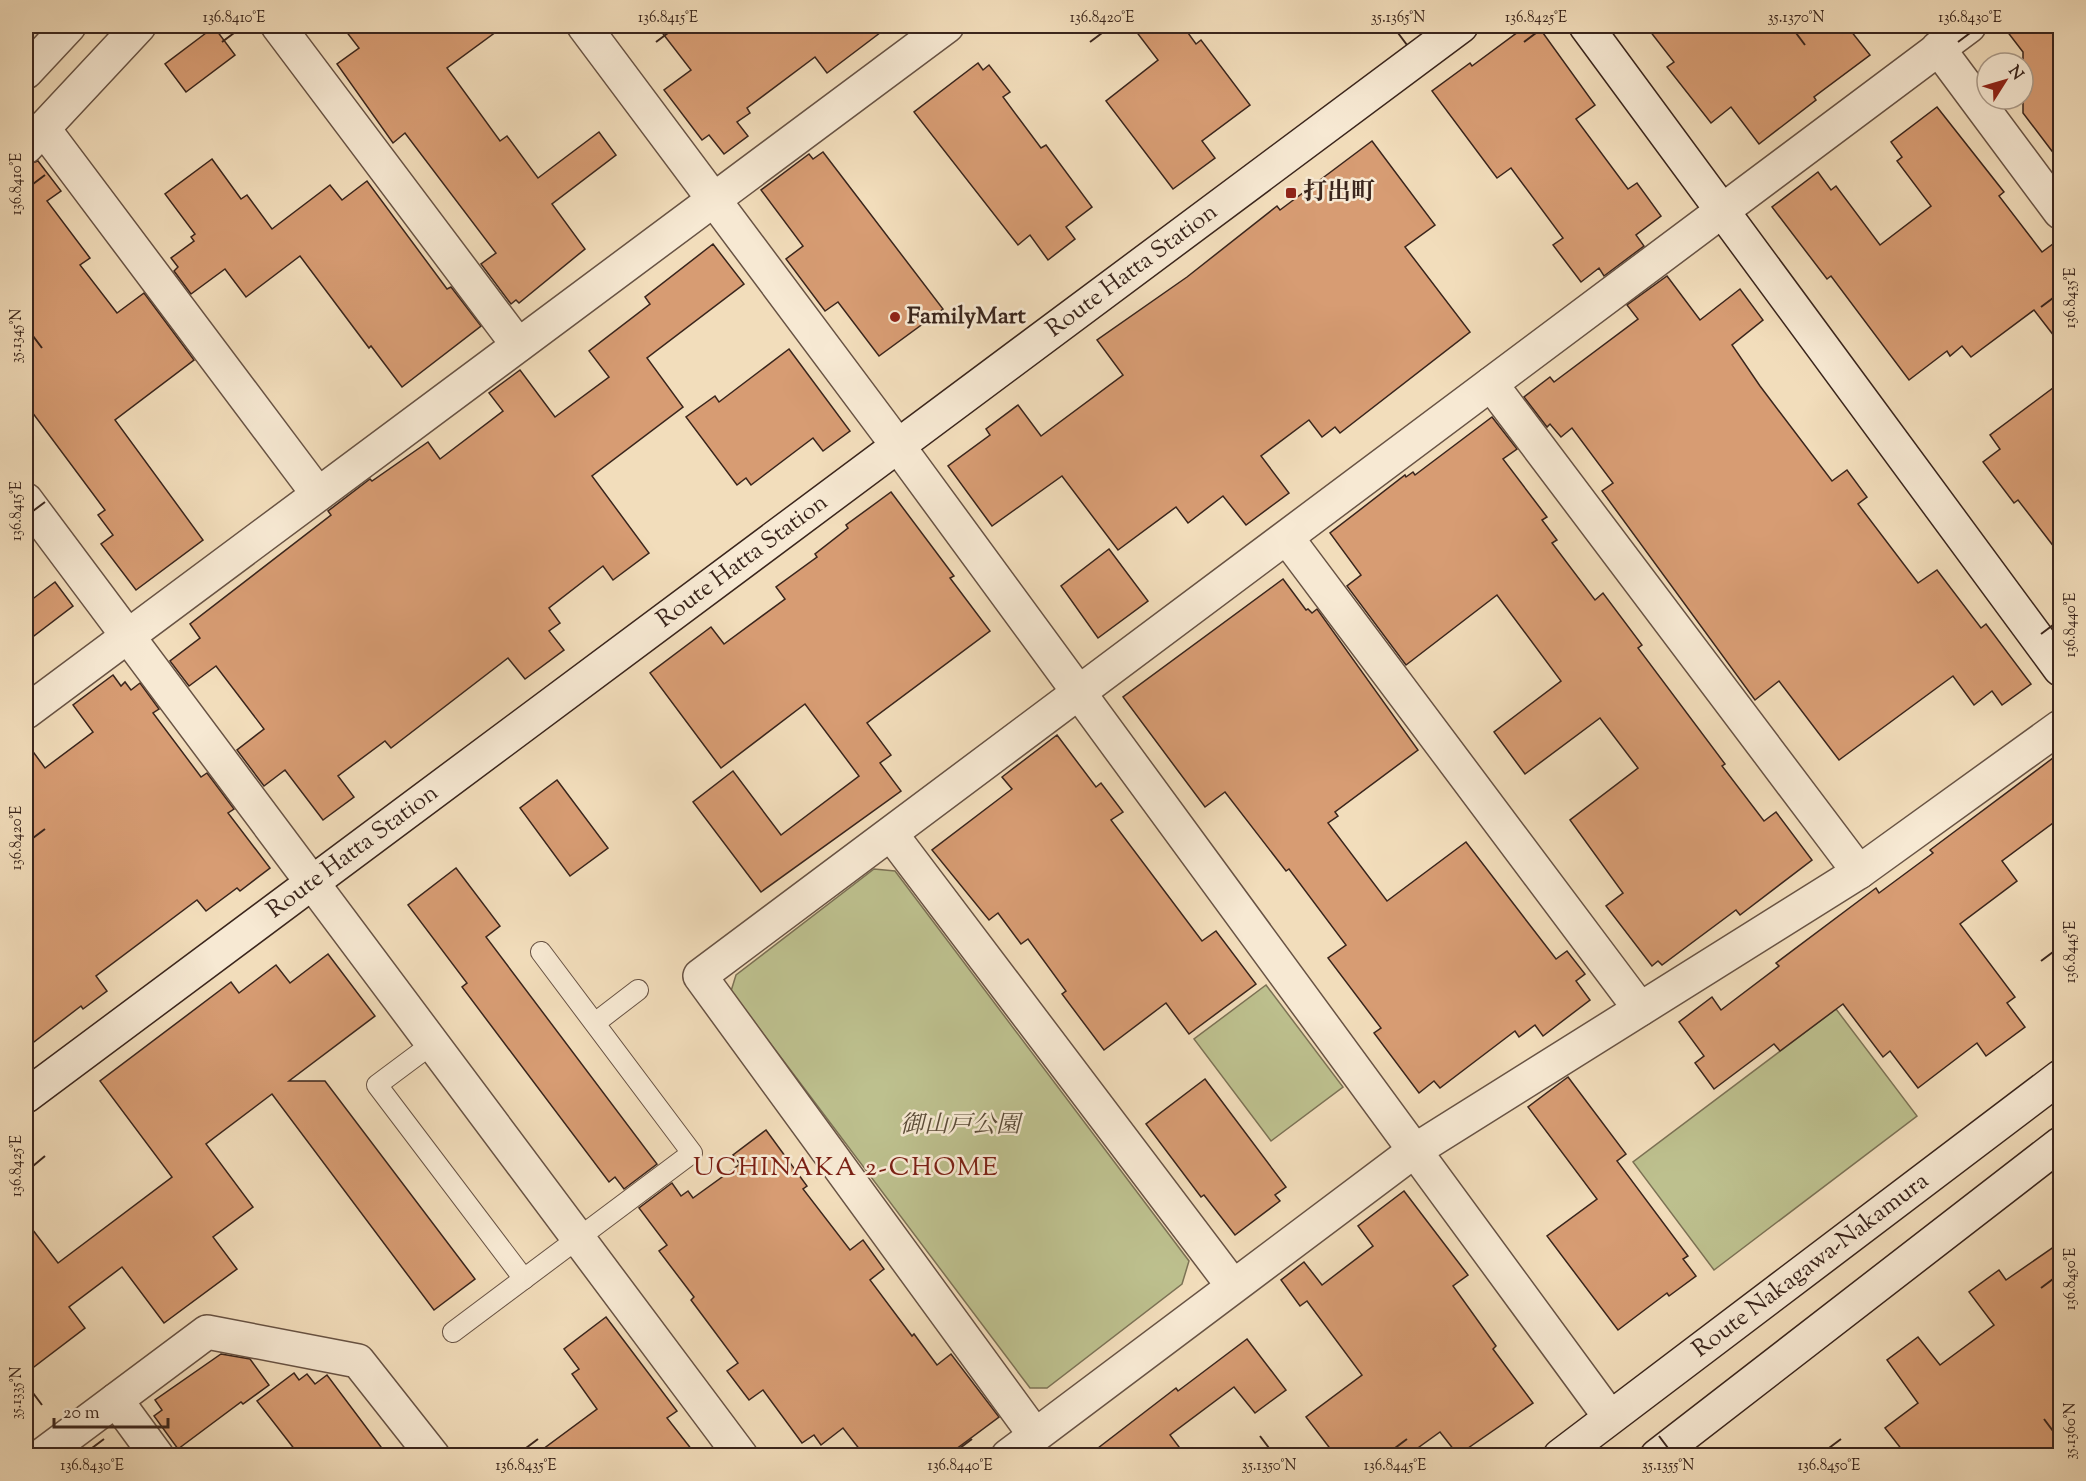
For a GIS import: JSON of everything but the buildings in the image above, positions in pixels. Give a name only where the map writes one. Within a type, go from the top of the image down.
[{"type":"street","points":[[26,72],[69,26]]},
{"type":"street","points":[[139,26],[34,137],[318,494]]},
{"type":"street","points":[[278,26],[518,345]]},
{"type":"street","points":[[584,26],[898,446],[1610,1418]]},
{"type":"street","name":"Route Hatta Station","points":[[26,1096],[1461,26]]},
{"type":"street","points":[[1586,26],[2061,669]]},
{"type":"street","points":[[1035,1435],[700,976],[1968,26]]},
{"type":"street","points":[[26,711],[714,199],[936,29]]},
{"type":"street","points":[[1938,48],[2061,212]]},
{"type":"street","points":[[1491,384],[1859,872]]},
{"type":"street","points":[[26,500],[741,1455]]},
{"type":"street","points":[[1287,538],[1640,1009]]},
{"type":"street","points":[[1008,1455],[1414,1151],[1859,872],[2061,727]]},
{"type":"street","points":[[891,834],[1233,1286]]},
{"type":"street","name":"Route Nakagawa-Nakamura","points":[[1560,1455],[2061,1077]]},
{"type":"street","points":[[1657,1455],[2061,1144]]},
{"type":"street","points":[[40,1455],[207,1332],[358,1360],[433,1455]]},
{"type":"street","points":[[116,1400],[157,1455]]},
{"type":"lane","points":[[453,1332],[692,1153],[541,952]]},
{"type":"lane","points":[[595,1023],[638,990]]},
{"type":"lane","points":[[432,1044],[377,1085],[524,1279]]},
{"type":"green space","name":"御山戸公園","points":[[874,869],[895,871],[1189,1261],[1182,1284],[1047,1388],[1030,1388],[731,991],[736,975]]},
{"type":"green space","points":[[1266,985],[1343,1087],[1271,1141],[1194,1039]]},
{"type":"green space","points":[[1836,1009],[1917,1116],[1714,1270],[1633,1162]]},
{"type":"place","name":"打出町","points":[[1291,193]]},
{"type":"place","name":"FamilyMart","points":[[895,317]]},
{"type":"district","name":"UCHINAKA 2-CHOME","points":[[846,1168]]}]
